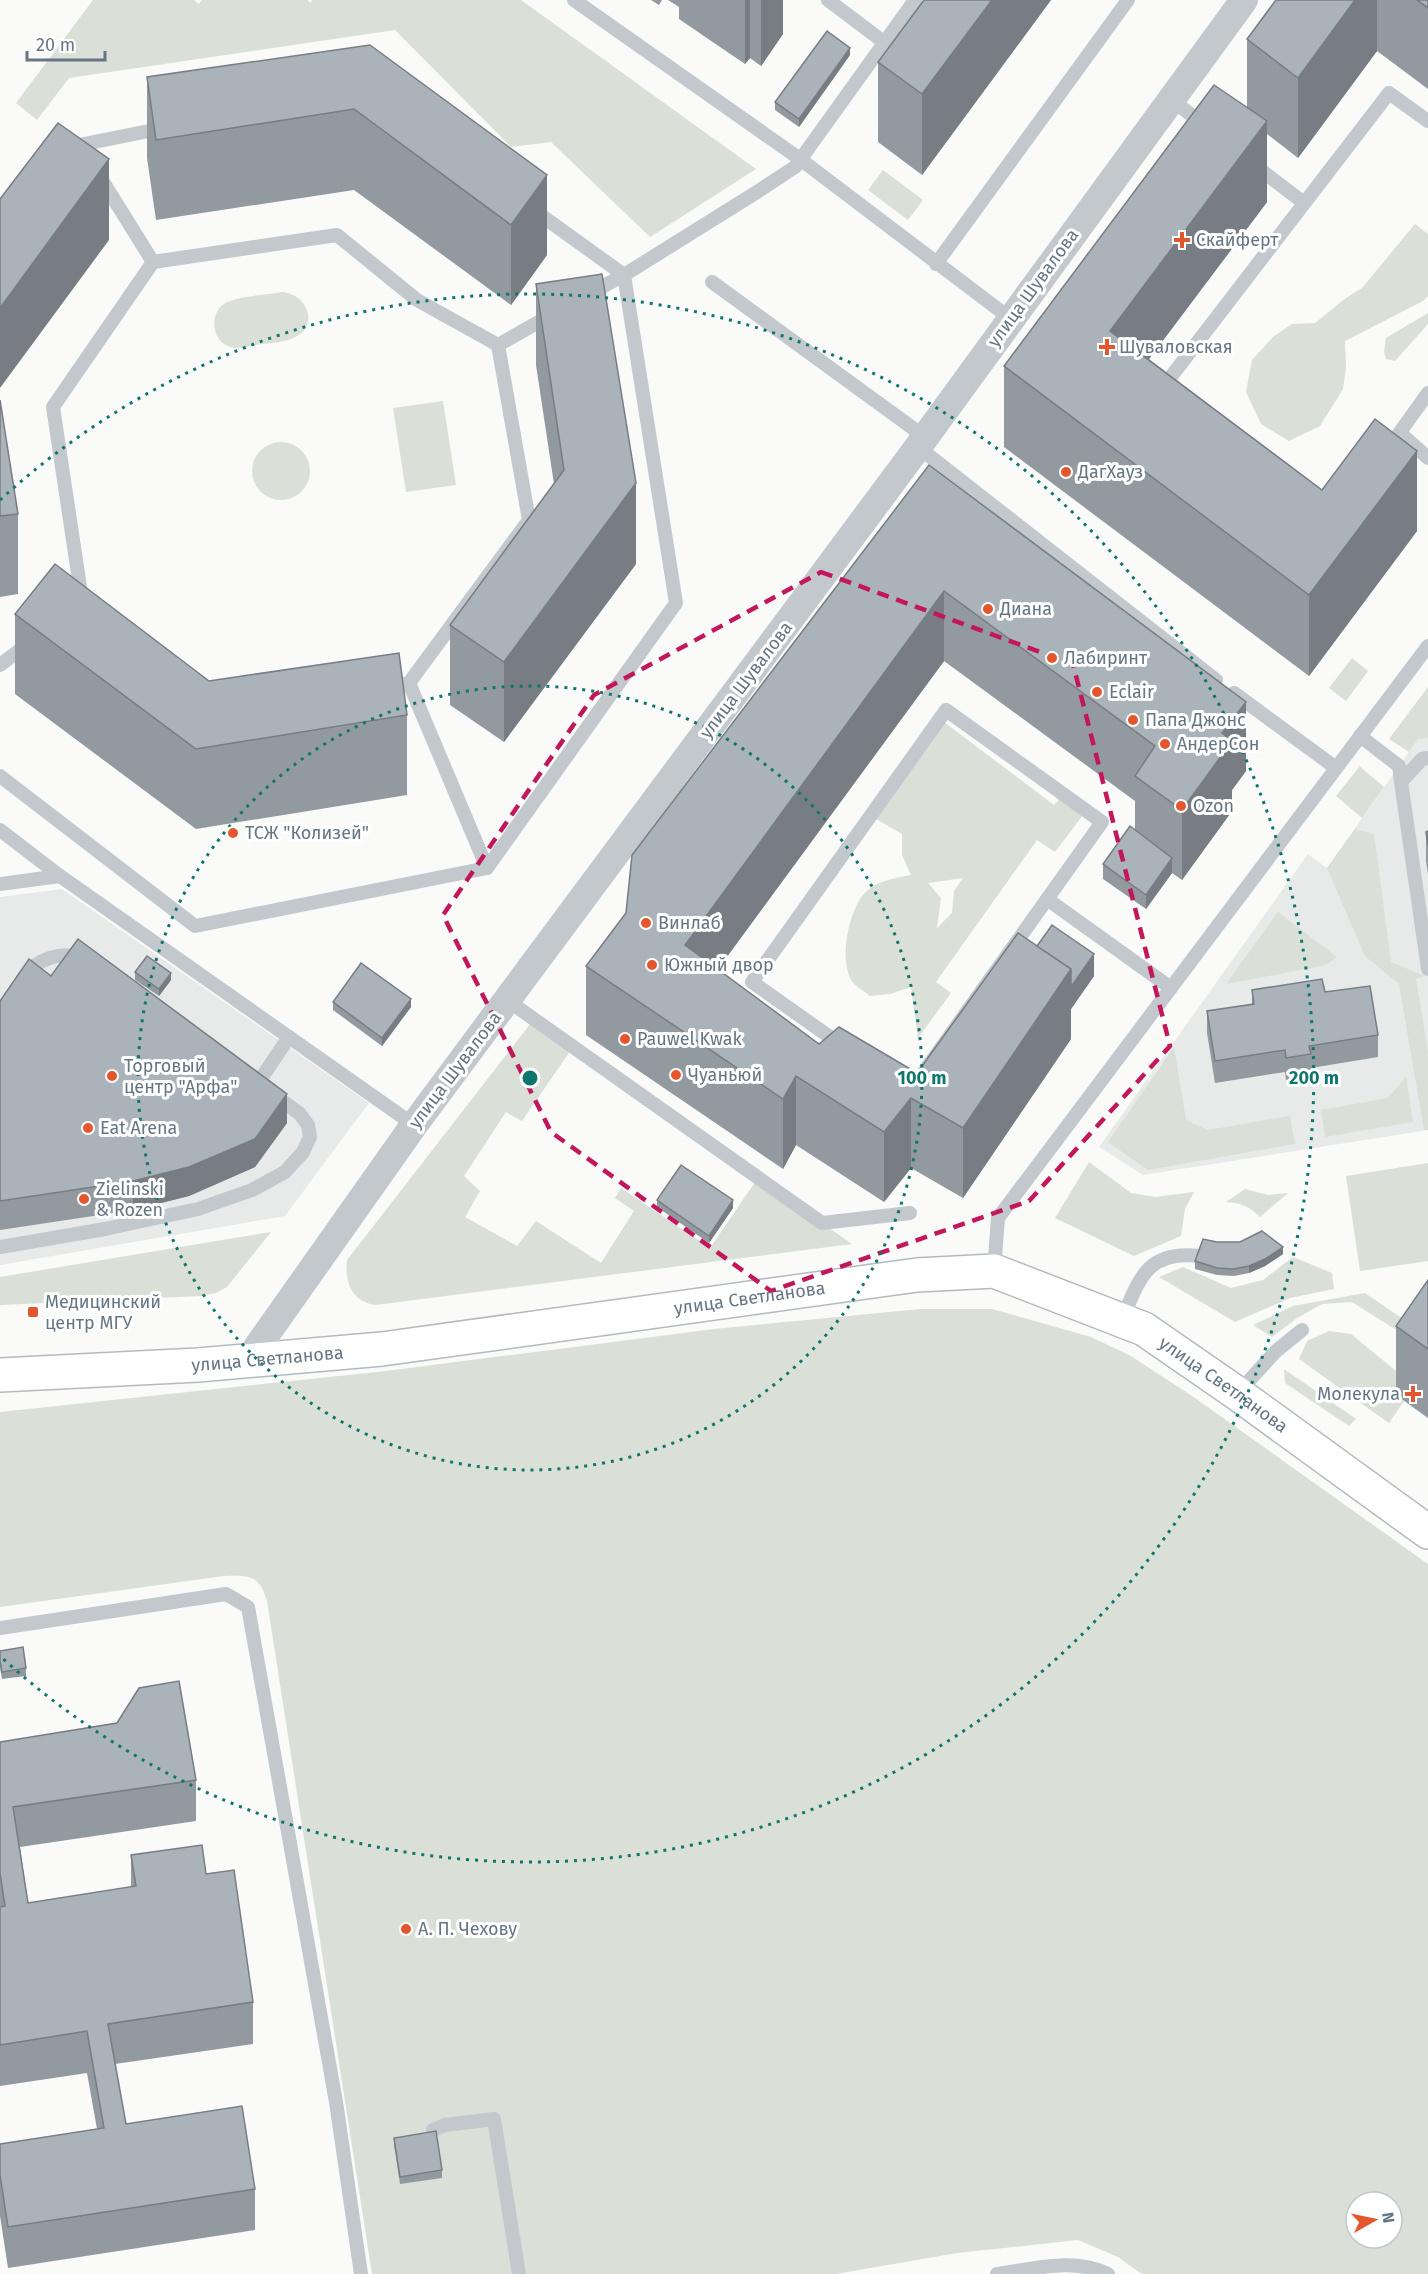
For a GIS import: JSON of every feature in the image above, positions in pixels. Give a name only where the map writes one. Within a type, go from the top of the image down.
[{"type":"street","name":"улица Шувалова","points":[[248,1360],[414,1125],[922,442],[1244,0]]},
{"type":"street","name":"улица Светланова","points":[[0,1375],[248,1360],[382,1349],[917,1275],[994,1271],[1144,1329],[1428,1532]]},
{"type":"lane","points":[[574,0],[800,159],[1011,319]]},
{"type":"lane","points":[[498,345],[624,275],[795,167],[915,0]]},
{"type":"lane","points":[[936,264],[1128,0]]},
{"type":"lane","points":[[830,1],[885,43]]},
{"type":"lane","points":[[1151,402],[1389,93],[1428,121]]},
{"type":"lane","points":[[1171,99],[1220,137]]},
{"type":"lane","points":[[64,162],[182,124]]},
{"type":"lane","points":[[85,154],[153,262]]},
{"type":"lane","points":[[1246,157],[1304,203]]},
{"type":"lane","points":[[0,776],[195,926],[487,868],[676,603],[624,275],[519,199]]},
{"type":"lane","points":[[338,235],[417,300],[498,345],[529,520],[409,683],[229,719],[78,604],[53,408],[153,262],[338,235]]},
{"type":"lane","points":[[712,282],[922,442],[1269,721],[1336,768]]},
{"type":"lane","points":[[1379,462],[1428,393]]},
{"type":"lane","points":[[1400,433],[1428,458]]},
{"type":"lane","points":[[0,665],[36,636]]},
{"type":"lane","points":[[994,1271],[998,1218],[1428,646]]},
{"type":"lane","points":[[409,683],[487,868]]},
{"type":"lane","points":[[946,710],[1102,822],[1047,899],[909,1093],[752,982],[946,710]]},
{"type":"lane","points":[[1360,736],[1399,766],[1428,969]]},
{"type":"lane","points":[[1401,782],[1422,759],[1428,758]]},
{"type":"lane","points":[[0,830],[60,876],[414,1125]]},
{"type":"lane","points":[[0,884],[60,876]]},
{"type":"lane","points":[[1047,899],[1171,988]]},
{"type":"lane","points":[[17,987],[28,970],[49,958],[71,954],[88,959],[98,966]]},
{"type":"lane","points":[[507,1000],[822,1224],[910,1213]]},
{"type":"lane","points":[[0,1248],[198,1209],[252,1190],[285,1172],[303,1152],[310,1137],[308,1125],[300,1114],[253,1079],[289,1037]]},
{"type":"lane","points":[[1122,1320],[1146,1270],[1167,1258],[1182,1254],[1200,1256]]},
{"type":"lane","points":[[1238,1394],[1275,1352],[1302,1329]]},
{"type":"lane","points":[[0,1628],[226,1594],[248,1607],[336,2102],[361,2274]]},
{"type":"lane","points":[[433,2130],[446,2125],[494,2119],[519,2274]]},
{"type":"lane","points":[[997,2274],[1067,2264],[1108,2274]]},
{"type":"highlighted area","points":[[821,572],[1073,664],[1170,1046],[1029,1201],[771,1291],[551,1132],[443,915],[594,695]]},
{"type":"shaded area","points":[[93,0],[194,0],[199,4],[202,0],[307,0],[311,3],[312,0],[521,0],[756,169],[650,237],[551,142],[511,147],[395,30],[69,78],[37,120],[16,103]]},
{"type":"shaded area","points":[[883,170],[923,200],[908,220],[868,190]]},
{"type":"shaded area","points":[[1415,224],[1428,234],[1428,296],[1423,301],[1345,341],[1346,368],[1343,389],[1320,426],[1289,441],[1261,424],[1246,392],[1252,360],[1273,337],[1292,324],[1315,323],[1362,288]]},
{"type":"shaded area","points":[[282,292],[297,297],[306,308],[308,322],[300,334],[284,341],[238,348],[228,346],[219,338],[214,320],[219,308],[224,304],[244,297]]},
{"type":"shaded area","points":[[1428,313],[1428,324],[1395,361],[1386,359],[1384,352],[1386,338]]},
{"type":"shaded area","points":[[443,401],[456,485],[406,492],[393,408]]},
{"type":"shaded area","points":[[281,442],[292,444],[305,455],[310,471],[308,482],[297,495],[281,500],[270,498],[257,487],[252,471],[254,460],[265,447]]},
{"type":"shaded area","points":[[1352,658],[1368,671],[1346,701],[1329,688]]},
{"type":"shaded area","points":[[1428,687],[1428,738],[1418,739],[1409,752],[1389,739]]},
{"type":"shaded area","points":[[940,719],[1054,805],[1064,795],[1086,811],[1055,852],[1037,840],[936,982],[951,993],[918,1038],[911,987],[890,994],[870,996],[852,981],[848,972],[846,947],[848,934],[851,920],[861,897],[878,884],[911,875],[902,855],[902,834],[871,816]],"holes":[[[963,878],[954,891],[952,913],[937,928],[941,898],[928,883]]]},
{"type":"shaded area","points":[[1428,725],[1428,1130],[1143,1175],[1099,1147],[1308,854],[1327,868]]},
{"type":"shaded area","points":[[1358,765],[1384,787],[1362,818],[1336,796],[1359,767]]},
{"type":"shaded area","points":[[1355,829],[1374,834],[1391,962],[1425,976],[1416,979],[1428,1052],[1428,1130],[1424,1130],[1399,984],[1365,956],[1327,868]]},
{"type":"shaded area","points":[[62,889],[369,1103],[285,1216],[0,1265],[0,897]]},
{"type":"shaded area","points":[[1278,912],[1337,957],[1326,965],[1226,984]]},
{"type":"shaded area","points":[[534,1019],[573,1047],[522,1121],[506,1112],[464,1176],[480,1191],[465,1217],[517,1246],[536,1221],[601,1263],[634,1211],[615,1198],[621,1188],[710,1248],[758,1178],[852,1244],[375,1305],[360,1299],[355,1295],[349,1283],[347,1260]]},
{"type":"shaded area","points":[[1174,1047],[1186,1120],[1208,1130],[1290,1116],[1295,1144],[1148,1170],[1108,1142]]},
{"type":"shaded area","points":[[1406,1077],[1413,1122],[1325,1137],[1321,1110],[1388,1098]]},
{"type":"shaded area","points":[[1089,1162],[1131,1193],[1155,1197],[1194,1192],[1185,1209],[1181,1236],[1134,1256],[1055,1218]]},
{"type":"shaded area","points":[[1428,1163],[1428,1261],[1360,1271],[1346,1176]]},
{"type":"shaded area","points":[[1245,1189],[1268,1195],[1288,1193],[1260,1217],[1244,1206],[1226,1202]]},
{"type":"shaded area","points":[[271,1232],[227,1287],[216,1293],[202,1296],[0,1305],[0,1277]]},
{"type":"shaded area","points":[[1293,1257],[1332,1273],[1334,1289],[1290,1298],[1235,1322],[1159,1277],[1183,1267],[1231,1288],[1263,1280]]},
{"type":"shaded area","points":[[1365,1293],[1428,1336],[1428,1350],[1352,1302],[1322,1304],[1297,1318],[1272,1337],[1253,1325],[1293,1306]]},
{"type":"shaded area","points":[[920,1309],[992,1309],[1091,1337],[1131,1356],[1195,1398],[1428,1564],[1428,2274],[1142,2274],[1118,2257],[1078,2240],[957,2253],[836,2274],[372,2274],[264,1592],[257,1581],[252,1578],[224,1576],[0,1607],[0,1412],[386,1371],[714,1329]]},
{"type":"shaded area","points":[[1329,1331],[1351,1334],[1407,1380],[1397,1395],[1404,1401],[1389,1423],[1299,1359],[1307,1341]]},
{"type":"shaded area","points":[[1284,1369],[1356,1419],[1349,1426],[1285,1383]]},
{"type":"building","points":[[924,0],[992,0],[922,94],[878,62]]},
{"type":"building","points":[[1276,0],[1355,0],[1298,78],[1247,39]]},
{"type":"building","points":[[1417,0],[1428,0],[1428,8]]},
{"type":"building","points":[[827,31],[850,48],[799,119],[775,102]]},
{"type":"building","points":[[370,45],[547,175],[511,225],[354,109],[156,140],[147,77]]},
{"type":"building","points":[[1214,85],[1267,121],[1110,331],[1322,490],[1375,419],[1417,451],[1309,595],[1004,366]]},
{"type":"building","points":[[58,123],[109,159],[0,308],[0,199]]},
{"type":"building","points":[[602,274],[636,483],[504,662],[450,625],[564,470],[536,284]]},
{"type":"building","points":[[0,400],[18,514],[0,516]]},
{"type":"building","points":[[929,465],[1246,702],[1222,733],[1232,741],[1182,810],[1135,776],[1155,746],[944,591],[685,945],[819,1044],[839,1027],[917,1073],[1018,933],[1071,969],[963,1128],[911,1098],[884,1132],[796,1076],[783,1099],[586,966],[626,913],[632,855]]},
{"type":"building","points":[[55,564],[209,681],[399,653],[407,715],[196,749],[15,614]]},
{"type":"building","points":[[1130,826],[1172,858],[1146,895],[1103,864]]},
{"type":"building","points":[[1052,925],[1094,954],[1071,987],[1071,969],[1037,946]]},
{"type":"building","name":"Торговый центр \"Арфа\"","points":[[78,939],[287,1094],[255,1139],[189,1167],[133,1181],[0,1201],[0,1001],[29,959],[51,976]]},
{"type":"building","points":[[147,956],[171,973],[159,989],[135,972]]},
{"type":"building","points":[[361,963],[411,999],[382,1038],[333,1002]]},
{"type":"building","points":[[1322,979],[1325,992],[1370,986],[1378,1035],[1309,1046],[1311,1054],[1286,1058],[1285,1050],[1215,1061],[1207,1011],[1254,1004],[1252,990]]},
{"type":"building","points":[[681,1165],[733,1200],[709,1236],[657,1200]]},
{"type":"building","points":[[1262,1231],[1283,1247],[1265,1259],[1234,1269],[1217,1268],[1195,1261],[1203,1239],[1217,1242],[1240,1242]]},
{"type":"building","points":[[1428,1280],[1428,1349],[1396,1326]]},
{"type":"building","points":[[23,1647],[26,1668],[2,1672],[0,1651]]},
{"type":"building","points":[[179,1681],[196,1780],[13,1807],[28,1903],[136,1886],[131,1855],[202,1845],[206,1874],[234,1870],[253,2002],[108,2024],[126,2124],[242,2106],[255,2189],[8,2227],[0,2175],[0,2144],[104,2128],[87,2031],[0,2045],[0,1907],[5,1906],[0,1873],[0,1742],[117,1723],[139,1688]]},
{"type":"building","points":[[436,2131],[442,2170],[400,2177],[394,2138]]},
{"type":"place","name":"Скайферт","points":[[1182,240]]},
{"type":"place","name":"Шуваловская","points":[[1107,347]]},
{"type":"place","name":"ДагХауз","points":[[1066,472]]},
{"type":"place","name":"Диана","points":[[988,609]]},
{"type":"place","name":"Лабиринт","points":[[1052,658]]},
{"type":"place","name":"Eclair","points":[[1097,692]]},
{"type":"place","name":"Папа Джонс","points":[[1133,720]]},
{"type":"place","name":"АндерСон","points":[[1165,744]]},
{"type":"place","name":"Ozon","points":[[1181,806]]},
{"type":"place","name":"ТСЖ \"Колизей\"","points":[[233,833]]},
{"type":"place","name":"Винлаб","points":[[646,923]]},
{"type":"place","name":"Южный двор","points":[[652,965]]},
{"type":"place","name":"Pauwel Kwak","points":[[625,1039]]},
{"type":"place","name":"Чуаньюй","points":[[676,1075]]},
{"type":"place","name":"Торговый центр \"Арфа\"","points":[[112,1076]]},
{"type":"place","name":"Eat Arena","points":[[88,1128]]},
{"type":"place","name":"Zielinski & Rozen","points":[[84,1199]]},
{"type":"place","name":"Медицинский центр МГУ","points":[[33,1312]]},
{"type":"place","name":"Молекула","points":[[1413,1394]]},
{"type":"place","name":"А. П. Чехову","points":[[406,1929]]}]
